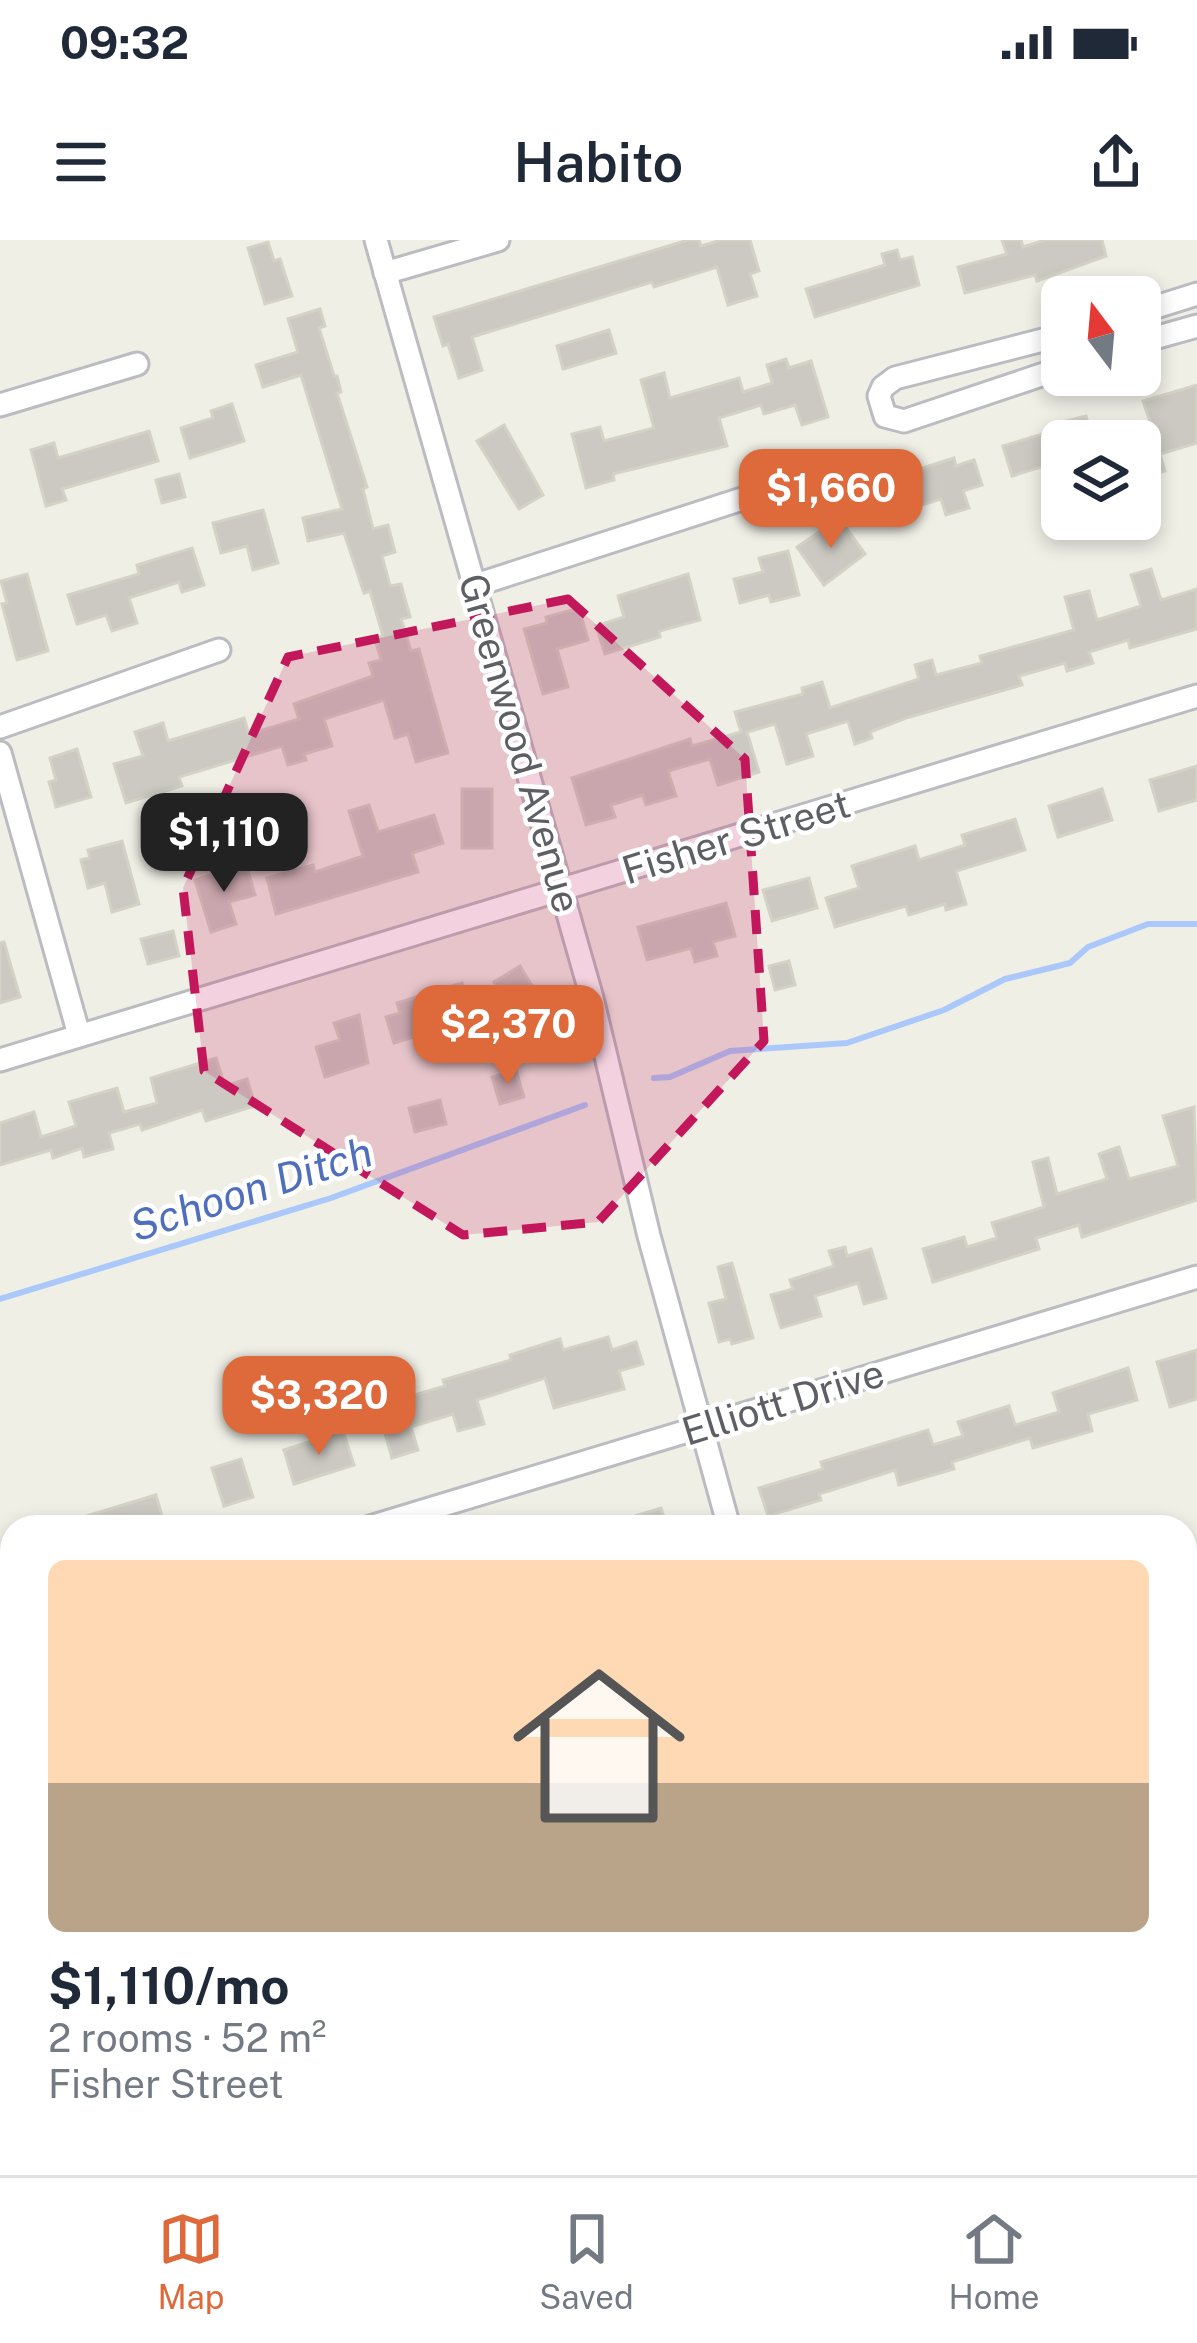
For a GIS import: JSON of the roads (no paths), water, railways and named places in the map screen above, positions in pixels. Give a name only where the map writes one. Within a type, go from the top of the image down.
[{"type":"street","name":"Greenwood Avenue","points":[[376,240],[592,998],[643,1214],[726,1515]]},
{"type":"street","points":[[385,274],[498,240]]},
{"type":"street","points":[[1161,305],[1197,294]]},
{"type":"street","points":[[1161,336],[1197,326]]},
{"type":"street","points":[[1041,340],[895,378],[883,387],[880,407],[885,416],[904,422],[1041,375]]},
{"type":"street","points":[[0,405],[137,364]]},
{"type":"street","points":[[476,585],[776,488]]},
{"type":"street","points":[[0,728],[219,650]]},
{"type":"street","name":"Fisher Street","points":[[0,1060],[1197,696]]},
{"type":"street","points":[[0,753],[79,1035]]},
{"type":"street","name":"Elliott Drive","points":[[409,1515],[1197,1277]]},
{"type":"waterway","name":"Schoon Ditch","points":[[654,1078],[670,1077],[730,1051],[847,1043],[944,1010],[1005,979],[1070,963],[1088,947],[1148,924],[1197,924]]},
{"type":"waterway","name":"Schoon Ditch","points":[[0,1299],[331,1198],[585,1105]]}]
